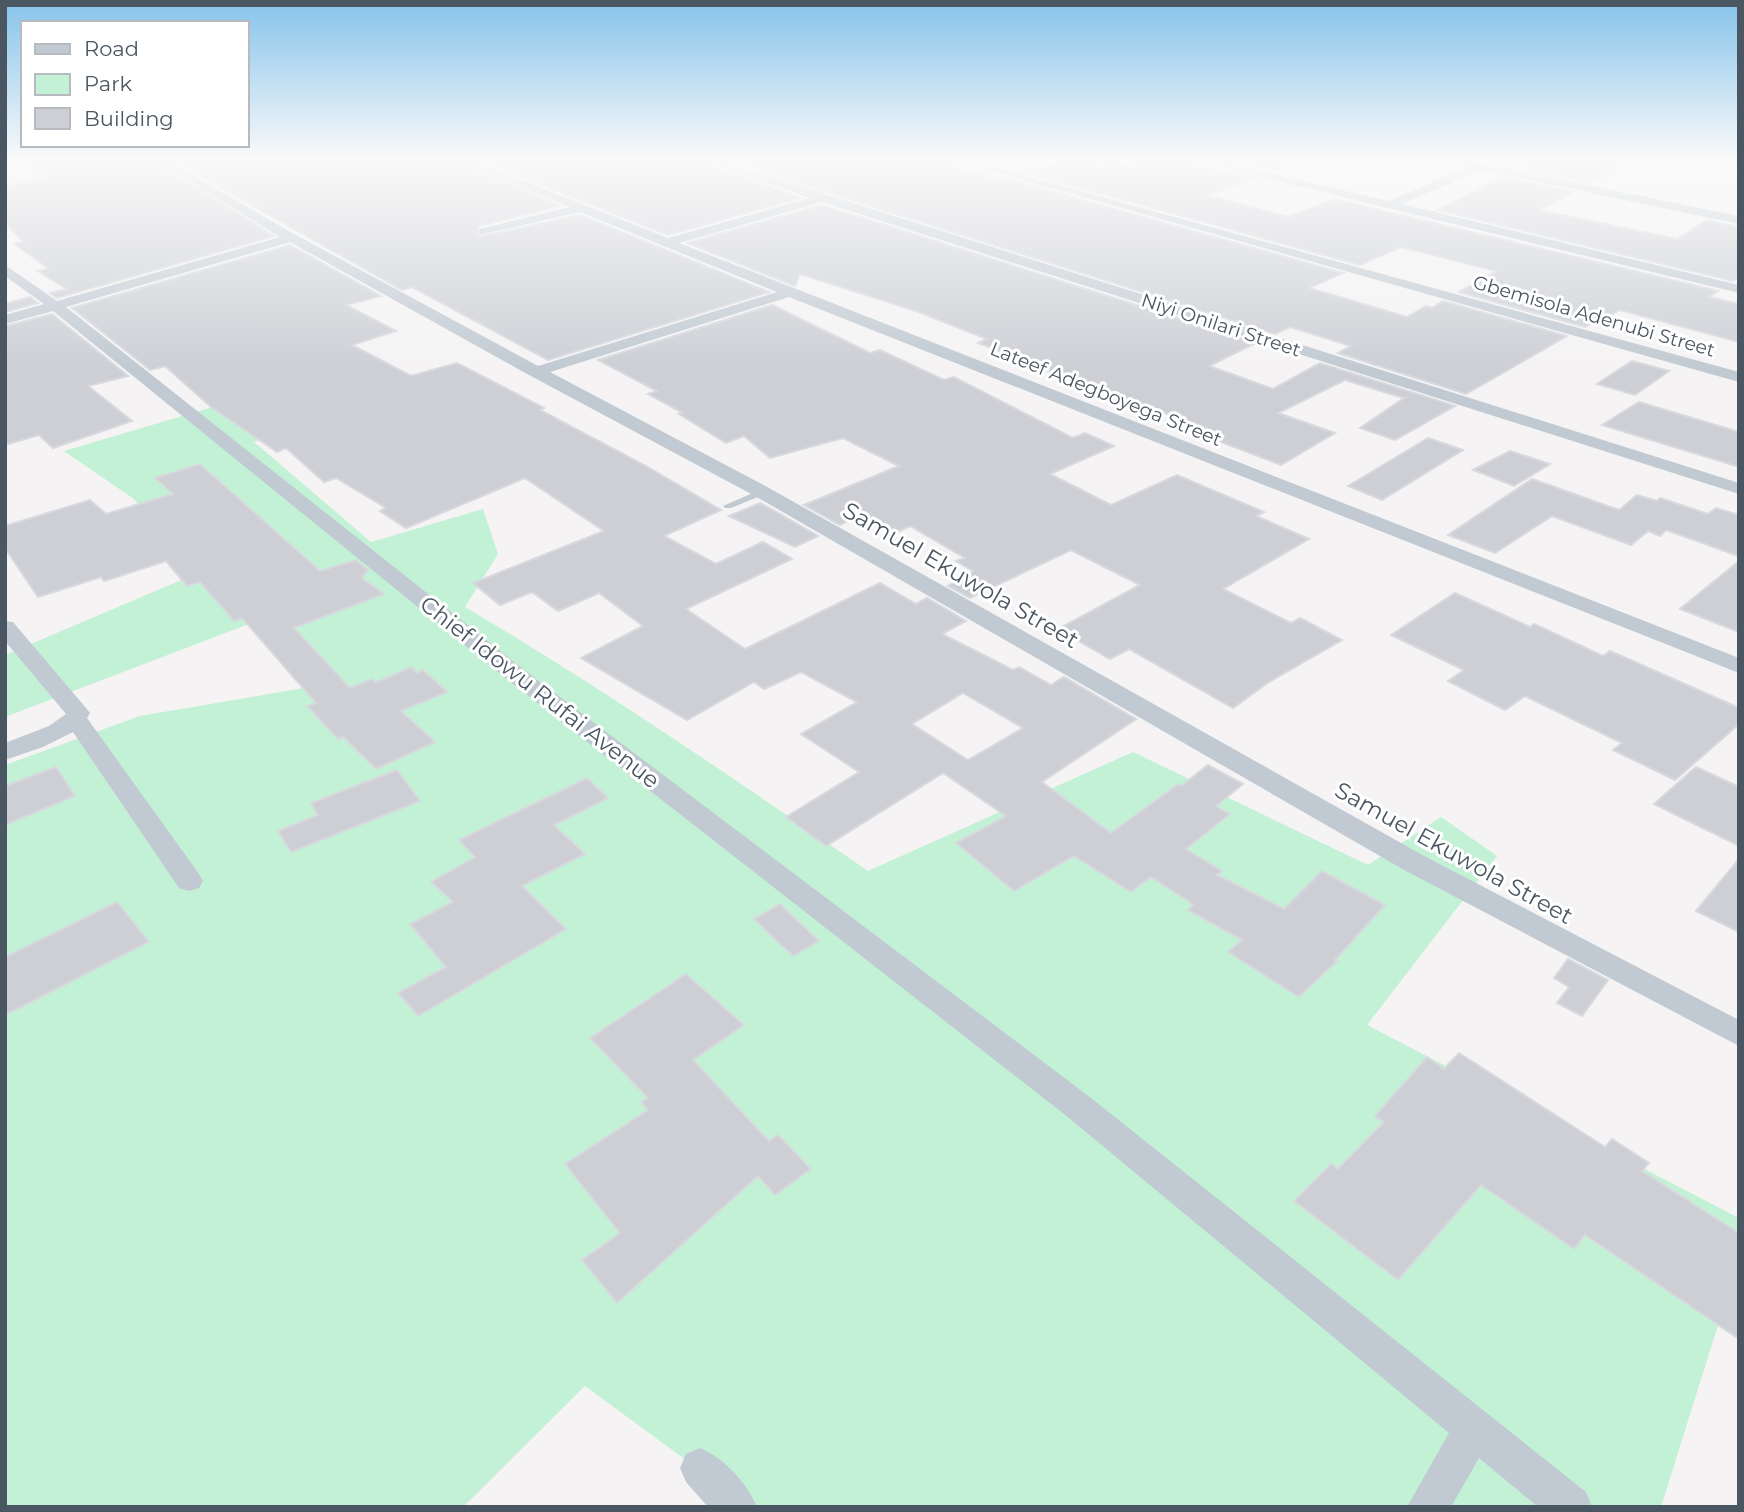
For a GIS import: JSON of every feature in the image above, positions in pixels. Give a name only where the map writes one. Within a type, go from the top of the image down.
[{"type":"street","name":"Samuel Ekuwola Street","points":[[278,230],[534,372],[762,492],[1416,864],[1739,1034]]},
{"type":"street","points":[[483,232],[493,230]]},
{"type":"street","name":"Lateef Adegboyega Street","points":[[636,230],[1739,666]]},
{"type":"street","points":[[668,242],[712,230]]},
{"type":"street","name":"Niyi Onilari Street","points":[[921,230],[1739,489]]},
{"type":"street","name":"Gbemisola Adenubi Street","points":[[1208,230],[1739,377]]},
{"type":"street","points":[[1492,230],[1739,289]]},
{"type":"street","points":[[5,320],[291,238]]},
{"type":"street","name":"Chief Idowu Rufai Avenue","points":[[5,269],[57,307],[511,671],[1080,1108],[1571,1507]]},
{"type":"street","points":[[534,372],[790,292]]},
{"type":"street","points":[[5,627],[77,716],[189,881]]},
{"type":"street","points":[[5,752],[67,727],[77,716]]},
{"type":"street","points":[[1428,1507],[1474,1428]]},
{"type":"street","points":[[700,1468],[736,1507]]},
{"type":"lane","points":[[728,506],[762,492]]},
{"type":"green space","points":[[284,386],[338,414],[254,442],[371,542],[483,509],[498,554],[465,607],[619,703],[868,871],[1133,752],[1368,865],[1441,817],[1497,856],[1367,1025],[1739,1218],[1739,1258],[1661,1507],[750,1507],[585,1386],[463,1507],[5,1507],[5,765],[140,716],[310,687],[249,624],[5,717],[5,655],[193,575],[134,499],[64,451]]},
{"type":"building","points":[[12,230],[264,230],[274,236],[57,298],[50,293],[67,289],[38,271],[49,269],[15,244],[24,242]]},
{"type":"building","points":[[295,230],[478,230],[477,237],[512,230],[616,230],[769,292],[548,360],[412,287],[402,290]]},
{"type":"building","points":[[654,230],[688,230],[668,235]]},
{"type":"building","points":[[735,230],[899,230],[1256,343],[1209,366],[1273,389],[1320,363],[1455,406],[1395,440],[1360,428],[1404,398],[1345,380],[1278,413],[1335,433],[1281,465],[1216,440],[1225,435],[1011,357],[1013,356],[978,343],[987,339],[916,311],[800,274],[795,286],[687,243]]},
{"type":"building","points":[[945,230],[1188,230],[1343,273],[1309,288],[1407,317],[1426,306],[1432,308],[1443,301],[1567,336],[1466,394],[1338,353],[1351,346],[1290,327],[1275,334]]},
{"type":"building","points":[[1231,230],[1462,230],[1718,291],[1709,297],[1739,304],[1739,342],[1620,310],[1585,327],[1459,292],[1496,271],[1401,247],[1360,265]]},
{"type":"building","points":[[1519,230],[1632,230],[1677,239],[1692,230],[1739,230],[1739,277],[1733,281]]},
{"type":"building","points":[[290,245],[381,296],[346,305],[396,331],[352,345],[411,376],[457,363],[544,408],[540,410],[646,466],[721,510],[664,536],[716,564],[763,542],[792,559],[686,609],[745,649],[880,583],[916,604],[927,598],[966,621],[942,634],[1013,670],[1019,667],[1051,685],[1064,677],[1136,719],[1042,782],[1111,833],[1208,765],[1243,784],[1216,806],[1230,814],[1186,849],[1222,871],[1217,875],[1284,909],[1322,871],[1385,905],[1335,960],[1337,961],[1299,997],[1228,952],[1242,940],[1188,910],[1194,905],[1151,877],[1131,892],[1074,856],[1014,891],[956,843],[1006,816],[943,773],[826,846],[786,817],[859,772],[801,734],[857,702],[801,672],[764,689],[754,682],[687,720],[581,658],[643,626],[599,593],[558,611],[532,592],[500,605],[473,583],[604,531],[525,478],[406,528],[380,511],[386,508],[336,478],[324,482],[286,448],[277,452],[211,407],[165,366],[150,370],[72,308]],"holes":[[[963,693],[1023,728],[968,760],[912,724]]]},
{"type":"building","points":[[30,297],[38,303],[5,312],[5,304]]},
{"type":"building","points":[[772,305],[870,353],[880,350],[944,380],[954,377],[1073,438],[1085,433],[1114,446],[1050,474],[1111,505],[1177,475],[1264,512],[1256,516],[1309,539],[1223,589],[1291,623],[1300,618],[1342,640],[1269,682],[1233,708],[1129,649],[1110,659],[1058,629],[1140,585],[1071,550],[970,598],[948,586],[973,571],[956,561],[965,558],[910,526],[896,533],[859,515],[840,525],[804,505],[899,466],[843,438],[770,458],[744,436],[726,443],[679,414],[683,413],[648,394],[657,391],[598,360]]},
{"type":"building","points":[[52,314],[128,376],[88,386],[132,421],[53,448],[39,435],[5,445],[5,326]]},
{"type":"building","points":[[1632,361],[1669,371],[1635,395],[1597,384]]},
{"type":"building","points":[[1639,402],[1739,432],[1739,467],[1602,425]]},
{"type":"building","points":[[1428,438],[1463,450],[1382,500],[1348,486]]},
{"type":"building","points":[[1510,451],[1550,464],[1514,486],[1473,470]]},
{"type":"building","points":[[200,464],[320,571],[356,560],[368,570],[362,578],[384,594],[294,628],[350,688],[372,679],[375,683],[411,667],[417,673],[423,670],[447,692],[401,711],[435,742],[376,769],[343,737],[338,739],[307,706],[316,703],[242,618],[234,621],[200,582],[187,586],[166,561],[104,581],[101,577],[38,597],[5,548],[5,526],[90,500],[106,514],[173,494],[155,478]]},
{"type":"building","points":[[1532,479],[1619,510],[1637,495],[1657,501],[1660,498],[1708,514],[1716,508],[1739,515],[1739,556],[1666,530],[1660,536],[1648,531],[1631,545],[1552,516],[1495,553],[1448,535]]},
{"type":"building","points":[[760,503],[818,536],[795,547],[729,516]]},
{"type":"building","points":[[1739,561],[1739,632],[1680,609]]},
{"type":"building","points":[[1455,593],[1530,627],[1534,624],[1603,656],[1610,651],[1739,708],[1739,724],[1675,780],[1613,750],[1622,743],[1525,696],[1505,710],[1448,681],[1464,670],[1391,635]]},
{"type":"building","points":[[56,767],[75,796],[5,825],[5,786]]},
{"type":"building","points":[[1696,767],[1739,787],[1739,846],[1654,804]]},
{"type":"building","points":[[397,770],[420,801],[291,852],[278,831],[318,815],[311,803]]},
{"type":"building","points":[[587,778],[608,798],[554,825],[585,854],[522,886],[566,929],[418,1016],[398,993],[446,967],[410,924],[453,902],[431,882],[475,857],[459,840]]},
{"type":"building","points":[[1739,859],[1739,932],[1696,911]]},
{"type":"building","points":[[117,902],[149,942],[5,1015],[5,957]]},
{"type":"building","points":[[780,904],[819,941],[793,956],[754,919]]},
{"type":"building","points":[[1568,959],[1608,980],[1582,1016],[1557,1003],[1569,987],[1554,978]]},
{"type":"building","points":[[686,974],[744,1025],[693,1060],[769,1141],[778,1135],[811,1169],[775,1195],[758,1176],[617,1303],[582,1260],[620,1233],[565,1164],[648,1110],[641,1102],[648,1098],[590,1038]]},
{"type":"building","points":[[1459,1053],[1605,1147],[1612,1139],[1649,1163],[1642,1171],[1739,1233],[1739,1339],[1585,1235],[1574,1249],[1481,1185],[1398,1280],[1294,1201],[1331,1164],[1338,1169],[1384,1122],[1375,1116],[1427,1057],[1444,1069]]}]
